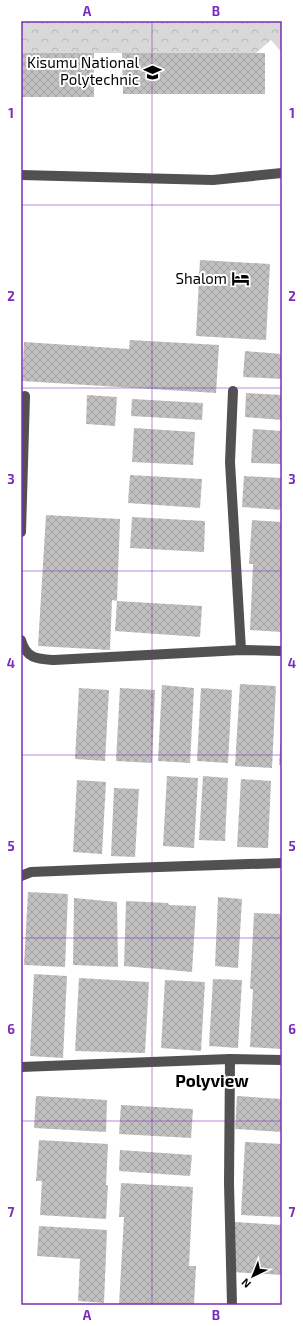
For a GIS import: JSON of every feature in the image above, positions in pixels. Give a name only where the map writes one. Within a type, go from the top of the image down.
[{"type":"street","points":[[21,175],[213,180],[282,173]]},
{"type":"street","points":[[232,390],[230,462],[241,650]]},
{"type":"street","points":[[21,532],[25,396]]},
{"type":"street","points":[[21,640],[28,655],[37,659],[54,660],[241,650],[282,651]]},
{"type":"street","points":[[21,876],[31,872],[282,863]]},
{"type":"street","points":[[21,1067],[230,1058],[282,1060]]},
{"type":"street","points":[[230,1058],[229,1183],[232,1305]]},
{"type":"green space","points":[[21,21],[282,21],[282,53],[271,40],[256,53],[21,53]]},
{"type":"building","points":[[21,53],[94,53],[94,97],[21,97]]},
{"type":"building","points":[[122,53],[265,53],[265,94],[123,94]]},
{"type":"building","points":[[200,260],[270,264],[266,340],[196,336]]},
{"type":"building","points":[[130,340],[219,345],[216,393],[22,381],[24,342],[129,349]]},
{"type":"building","points":[[245,351],[282,354],[282,379],[243,377]]},
{"type":"building","points":[[246,393],[282,395],[282,420],[245,417]]},
{"type":"building","points":[[87,395],[117,397],[115,426],[86,424]]},
{"type":"building","points":[[132,399],[203,403],[202,420],[131,416]]},
{"type":"building","points":[[134,428],[195,432],[193,465],[132,462]]},
{"type":"building","points":[[253,429],[282,431],[282,464],[251,463]]},
{"type":"building","points":[[130,475],[202,479],[200,508],[128,503]]},
{"type":"building","points":[[244,476],[282,478],[282,510],[242,507]]},
{"type":"building","points":[[46,515],[120,519],[117,601],[112,600],[110,650],[38,646]]},
{"type":"building","points":[[132,517],[205,521],[204,552],[130,548]]},
{"type":"building","points":[[252,520],[282,522],[282,632],[250,630],[253,564],[249,564]]},
{"type":"building","points":[[117,601],[202,606],[200,637],[115,631]]},
{"type":"building","points":[[240,684],[276,686],[272,768],[235,766]]},
{"type":"building","points":[[162,685],[194,688],[190,763],[158,761]]},
{"type":"building","points":[[79,688],[109,690],[105,761],[75,759]]},
{"type":"building","points":[[120,688],[155,690],[152,763],[116,761]]},
{"type":"building","points":[[201,688],[232,690],[228,763],[197,761]]},
{"type":"building","points":[[281,734],[282,765],[279,765]]},
{"type":"building","points":[[167,776],[198,778],[194,848],[163,846]]},
{"type":"building","points":[[203,776],[228,778],[225,841],[199,840]]},
{"type":"building","points":[[241,779],[271,781],[268,848],[237,847]]},
{"type":"building","points":[[77,780],[106,782],[102,854],[73,852]]},
{"type":"building","points":[[114,788],[139,789],[135,857],[111,856]]},
{"type":"building","points":[[28,892],[68,894],[65,967],[24,965]]},
{"type":"building","points":[[218,897],[242,899],[238,968],[215,966]]},
{"type":"building","points":[[74,898],[117,902],[118,967],[73,965]]},
{"type":"building","points":[[126,901],[196,906],[192,972],[124,966]]},
{"type":"building","points":[[254,913],[282,914],[282,1049],[250,1047],[253,989],[250,989]]},
{"type":"building","points":[[34,974],[67,976],[63,1058],[30,1056]]},
{"type":"building","points":[[79,978],[149,982],[145,1053],[75,1051]]},
{"type":"building","points":[[213,979],[242,980],[238,1048],[209,1046]]},
{"type":"building","points":[[165,980],[205,982],[201,1051],[161,1048]]},
{"type":"building","points":[[36,1096],[107,1100],[106,1132],[34,1128]]},
{"type":"building","points":[[237,1096],[282,1099],[282,1132],[235,1129]]},
{"type":"building","points":[[121,1105],[193,1109],[191,1138],[119,1134]]},
{"type":"building","points":[[39,1140],[108,1144],[106,1219],[40,1215],[42,1181],[36,1181]]},
{"type":"building","points":[[245,1142],[282,1144],[282,1217],[241,1215]]},
{"type":"building","points":[[120,1150],[192,1155],[190,1176],[119,1171]]},
{"type":"building","points":[[121,1183],[193,1187],[189,1266],[196,1266],[194,1305],[119,1305],[124,1217],[119,1217]]},
{"type":"building","points":[[235,1222],[282,1225],[282,1275],[232,1272]]},
{"type":"building","points":[[39,1226],[107,1230],[104,1303],[78,1301],[80,1259],[37,1256]]},
{"type":"place","name":"Kisumu National Polytechnic","points":[[152,72]]},
{"type":"place","name":"Shalom","points":[[240,279]]},
{"type":"district","name":"Polyview","points":[[212,1081]]}]
